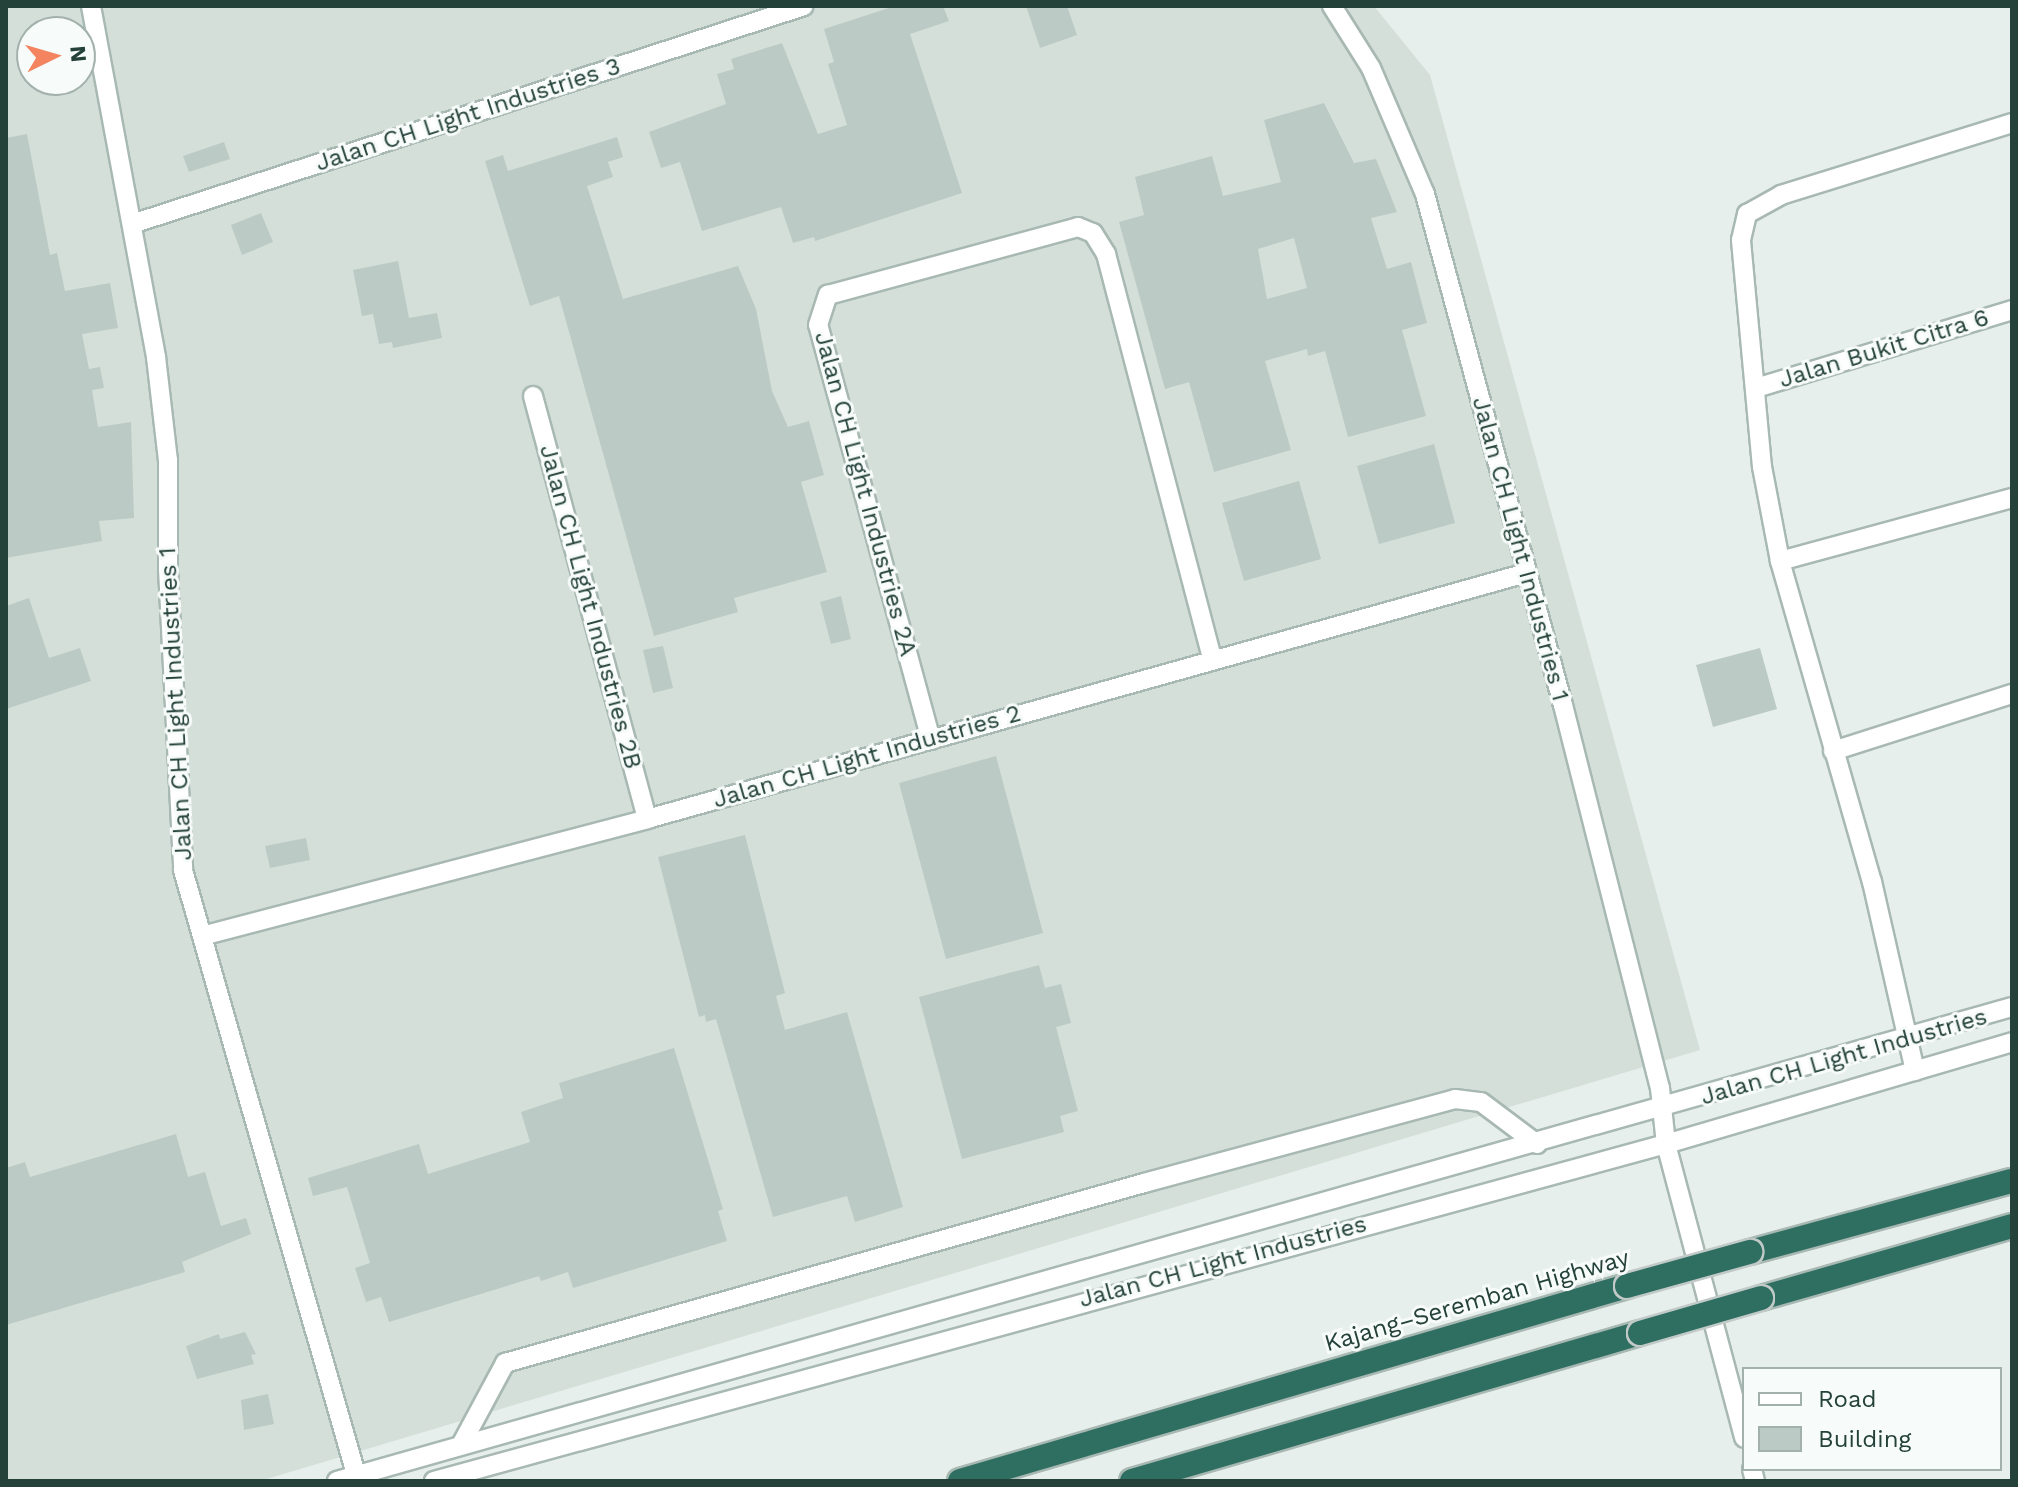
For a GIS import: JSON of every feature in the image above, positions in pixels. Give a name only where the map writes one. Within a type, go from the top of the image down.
[{"type":"highway","name":"Kajang–Seremban Highway","points":[[960,1481],[1627,1286],[2012,1181]]},
{"type":"highway","points":[[1132,1481],[2012,1226]]},
{"type":"street","name":"Jalan CH Light Industries 1","points":[[91,6],[132,224],[168,460],[178,839],[183,870],[206,935],[284,1234],[357,1477]]},
{"type":"street","name":"Jalan CH Light Industries 3","points":[[132,224],[804,6]]},
{"type":"street","name":"Jalan CH Light Industries 1","points":[[1332,6],[1371,68],[1425,194],[1526,573],[1663,1109],[1666,1144],[1742,1430]]},
{"type":"street","points":[[1915,1071],[1872,882],[1780,561],[1762,467],[1741,240],[1747,214],[1781,195],[2012,123]]},
{"type":"street","name":"Jalan CH Light Industries 2A","points":[[931,740],[818,325],[828,295],[1078,227],[1093,233],[1106,254],[1212,658]]},
{"type":"street","name":"Jalan Bukit Citra 6","points":[[1756,388],[2012,310]]},
{"type":"street","name":"Jalan CH Light Industries 2B","points":[[533,396],[647,819]]},
{"type":"street","points":[[1780,561],[2012,498]]},
{"type":"street","name":"Jalan CH Light Industries 2","points":[[206,935],[647,819],[1212,658],[1526,573]]},
{"type":"street","points":[[1833,751],[2012,694]]},
{"type":"street","name":"Jalan CH Light Industries","points":[[337,1481],[462,1443],[1663,1109],[2012,1007]]},
{"type":"street","name":"Jalan CH Light Industries","points":[[434,1481],[1666,1144],[2012,1042]]},
{"type":"street","points":[[462,1443],[505,1363],[1144,1183],[1455,1099],[1481,1102],[1537,1144]]},
{"type":"shaded area","points":[[6,6],[1374,6],[1430,75],[1700,1050],[260,1481],[6,1481]]},
{"type":"building","points":[[895,6],[943,6],[949,21],[910,34],[962,193],[815,241],[814,237],[793,243],[781,207],[702,231],[680,162],[661,168],[649,132],[726,104],[717,74],[734,69],[731,59],[782,43],[818,134],[847,125],[828,64],[834,62],[824,29]]},
{"type":"building","points":[[1026,6],[1067,6],[1077,35],[1040,48]]},
{"type":"building","points":[[1324,103],[1354,163],[1376,159],[1397,212],[1371,218],[1387,269],[1411,262],[1427,323],[1402,330],[1426,416],[1348,437],[1325,351],[1308,356],[1307,349],[1265,361],[1291,450],[1214,472],[1189,382],[1165,389],[1119,222],[1144,215],[1135,177],[1212,156],[1223,196],[1281,182],[1264,120]],"holes":[[[1294,238],[1307,288],[1267,299],[1258,249]]]},
{"type":"building","points":[[27,134],[50,255],[57,253],[65,291],[110,283],[118,328],[82,334],[89,369],[100,367],[104,388],[92,390],[98,427],[131,422],[134,518],[99,521],[102,541],[6,558],[6,138]]},
{"type":"building","points":[[617,137],[623,157],[608,162],[613,177],[587,186],[623,299],[738,266],[756,309],[772,391],[788,427],[809,421],[824,475],[801,482],[827,572],[734,598],[738,612],[654,636],[559,296],[530,306],[485,161],[503,155],[508,171]]},
{"type":"building","points":[[224,142],[230,159],[189,172],[183,156]]},
{"type":"building","points":[[261,213],[273,242],[242,255],[231,225]]},
{"type":"building","points":[[398,261],[409,318],[437,313],[442,338],[393,348],[392,342],[379,344],[373,314],[362,316],[353,270]]},
{"type":"building","points":[[1434,444],[1455,523],[1379,544],[1357,466]]},
{"type":"building","points":[[1299,481],[1321,559],[1244,581],[1222,503]]},
{"type":"building","points":[[841,596],[851,639],[831,644],[820,602]]},
{"type":"building","points":[[29,598],[49,658],[80,648],[91,681],[6,709],[6,606]]},
{"type":"building","points":[[663,646],[673,688],[653,693],[643,650]]},
{"type":"building","points":[[1760,648],[1777,709],[1713,727],[1696,665]]},
{"type":"building","points":[[996,756],[1043,933],[946,959],[899,783]]},
{"type":"building","points":[[745,835],[785,993],[776,996],[785,1030],[847,1012],[903,1207],[855,1222],[847,1196],[773,1217],[716,1019],[706,1022],[705,1015],[699,1017],[658,857]]},
{"type":"building","points":[[306,838],[310,860],[270,868],[265,846]]},
{"type":"building","points":[[1039,965],[1045,988],[1061,984],[1071,1023],[1056,1027],[1078,1111],[1060,1116],[1064,1132],[962,1159],[919,997]]},
{"type":"building","points":[[674,1048],[723,1209],[718,1211],[727,1241],[573,1288],[568,1272],[541,1281],[539,1276],[389,1322],[381,1297],[366,1302],[355,1268],[370,1263],[347,1187],[313,1196],[308,1178],[419,1144],[428,1174],[530,1142],[521,1112],[563,1098],[559,1083]]},
{"type":"building","points":[[176,1134],[188,1177],[205,1172],[221,1226],[246,1218],[251,1234],[182,1262],[185,1272],[6,1325],[6,1168],[25,1162],[30,1177]]},
{"type":"building","points":[[245,1332],[256,1354],[251,1355],[254,1364],[197,1379],[186,1346],[219,1334],[220,1339]]},
{"type":"building","points":[[268,1394],[274,1424],[244,1430],[241,1400]]}]
